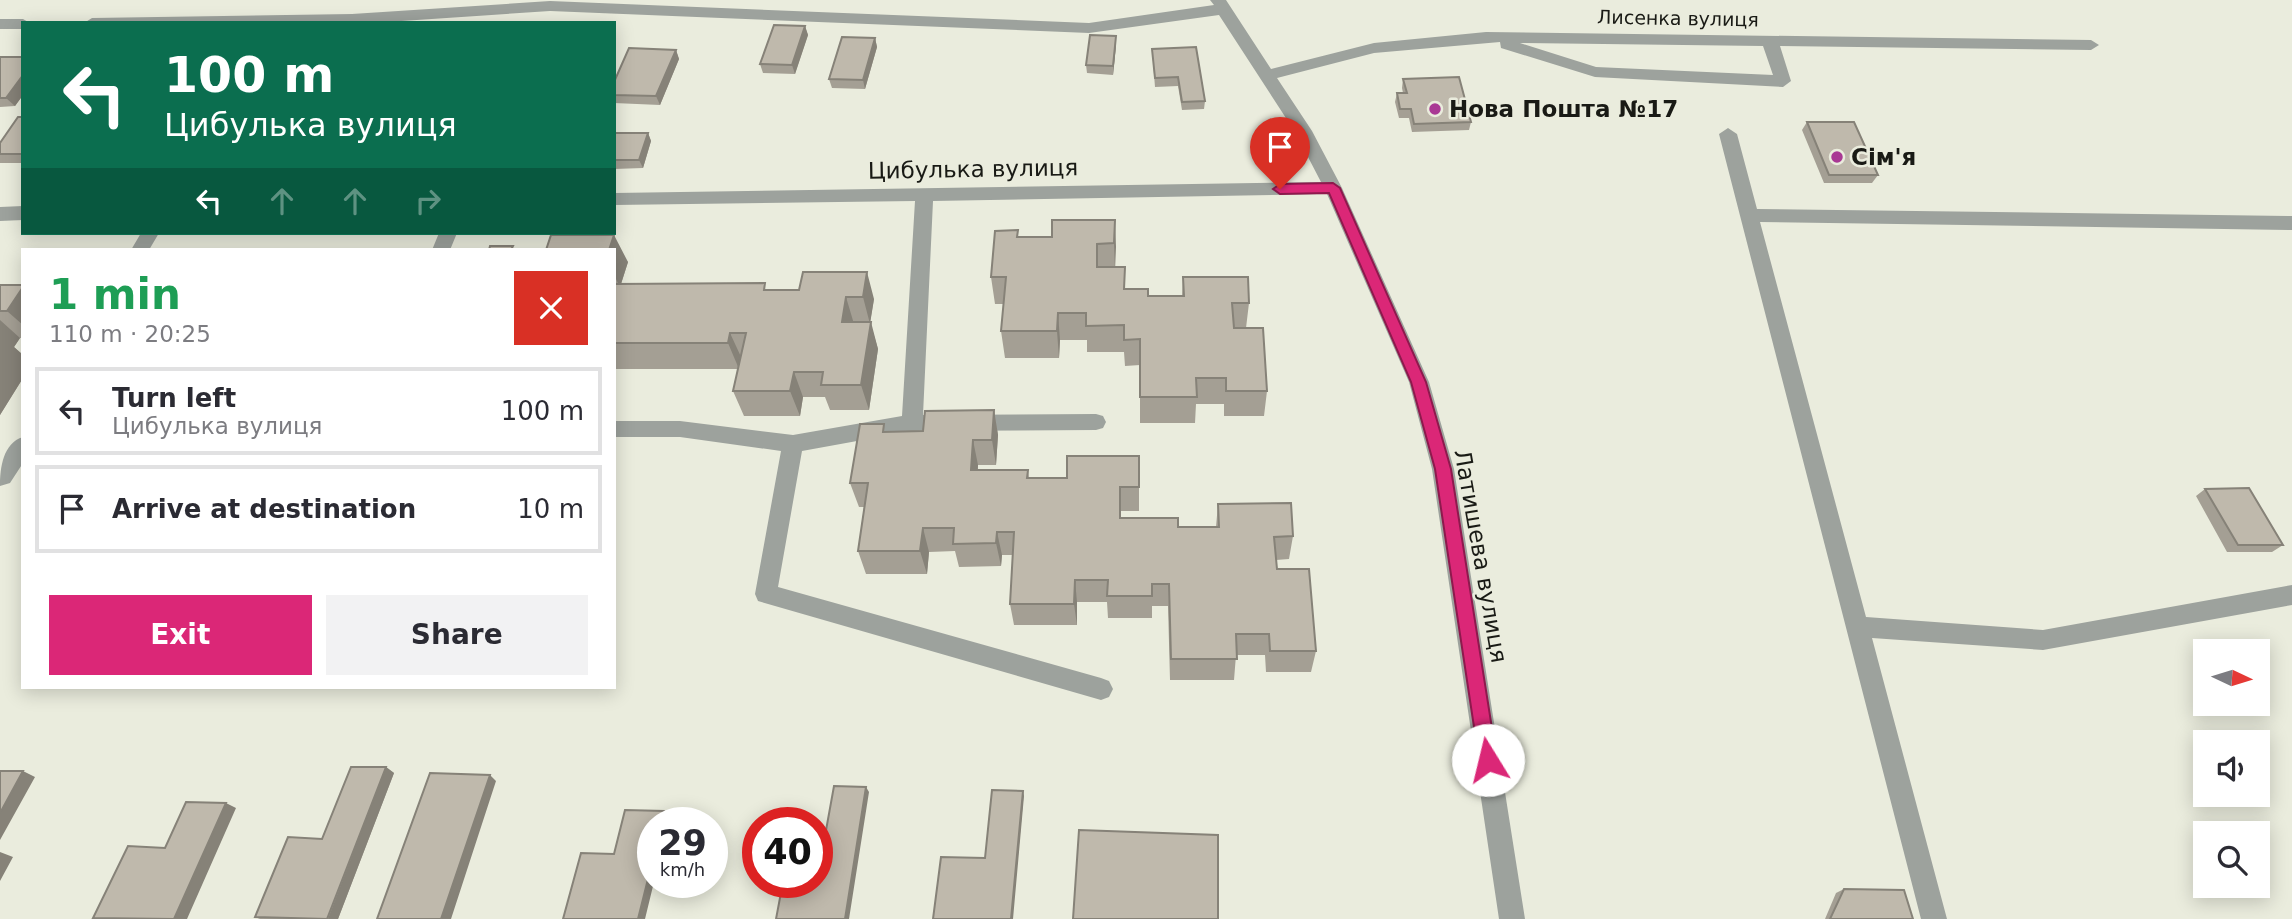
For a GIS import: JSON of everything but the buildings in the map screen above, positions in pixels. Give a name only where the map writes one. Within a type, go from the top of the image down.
[{"type":"street","points":[[222,21],[352,19],[550,6],[1089,28],[1221,5]]},
{"type":"street","name":"Латишева вулиця","points":[[1221,5],[1303,131],[1333,188],[1419,382],[1443,469],[1513,919]]},
{"type":"street","points":[[0,24],[21,24]]},
{"type":"street","points":[[1486,37],[1595,72],[1783,80],[1770,41]]},
{"type":"street","name":"Лисенка вулиця","points":[[1268,75],[1374,48],[1486,37],[2091,44]]},
{"type":"street","points":[[1728,134],[1934,919]]},
{"type":"street","name":"Цибулька вулиця","points":[[616,199],[1333,188]]},
{"type":"street","points":[[912,423],[924,194]]},
{"type":"street","points":[[0,214],[21,213]]},
{"type":"street","points":[[1750,215],[2292,223]]},
{"type":"street","points":[[616,429],[680,429],[793,444],[912,423],[1096,422]]},
{"type":"street","points":[[793,444],[766,594],[1101,689]]},
{"type":"street","points":[[0,477],[3,477],[21,448]]},
{"type":"street","points":[[1857,627],[2043,640],[2292,595]]},
{"type":"place","name":"Нова Пошта №17","points":[[1435,109]]},
{"type":"place","name":"Сім'я","points":[[1837,157]]},
{"type":"route","points":[[1280,189],[1333,188],[1419,382],[1443,469],[1488,760]]}]
